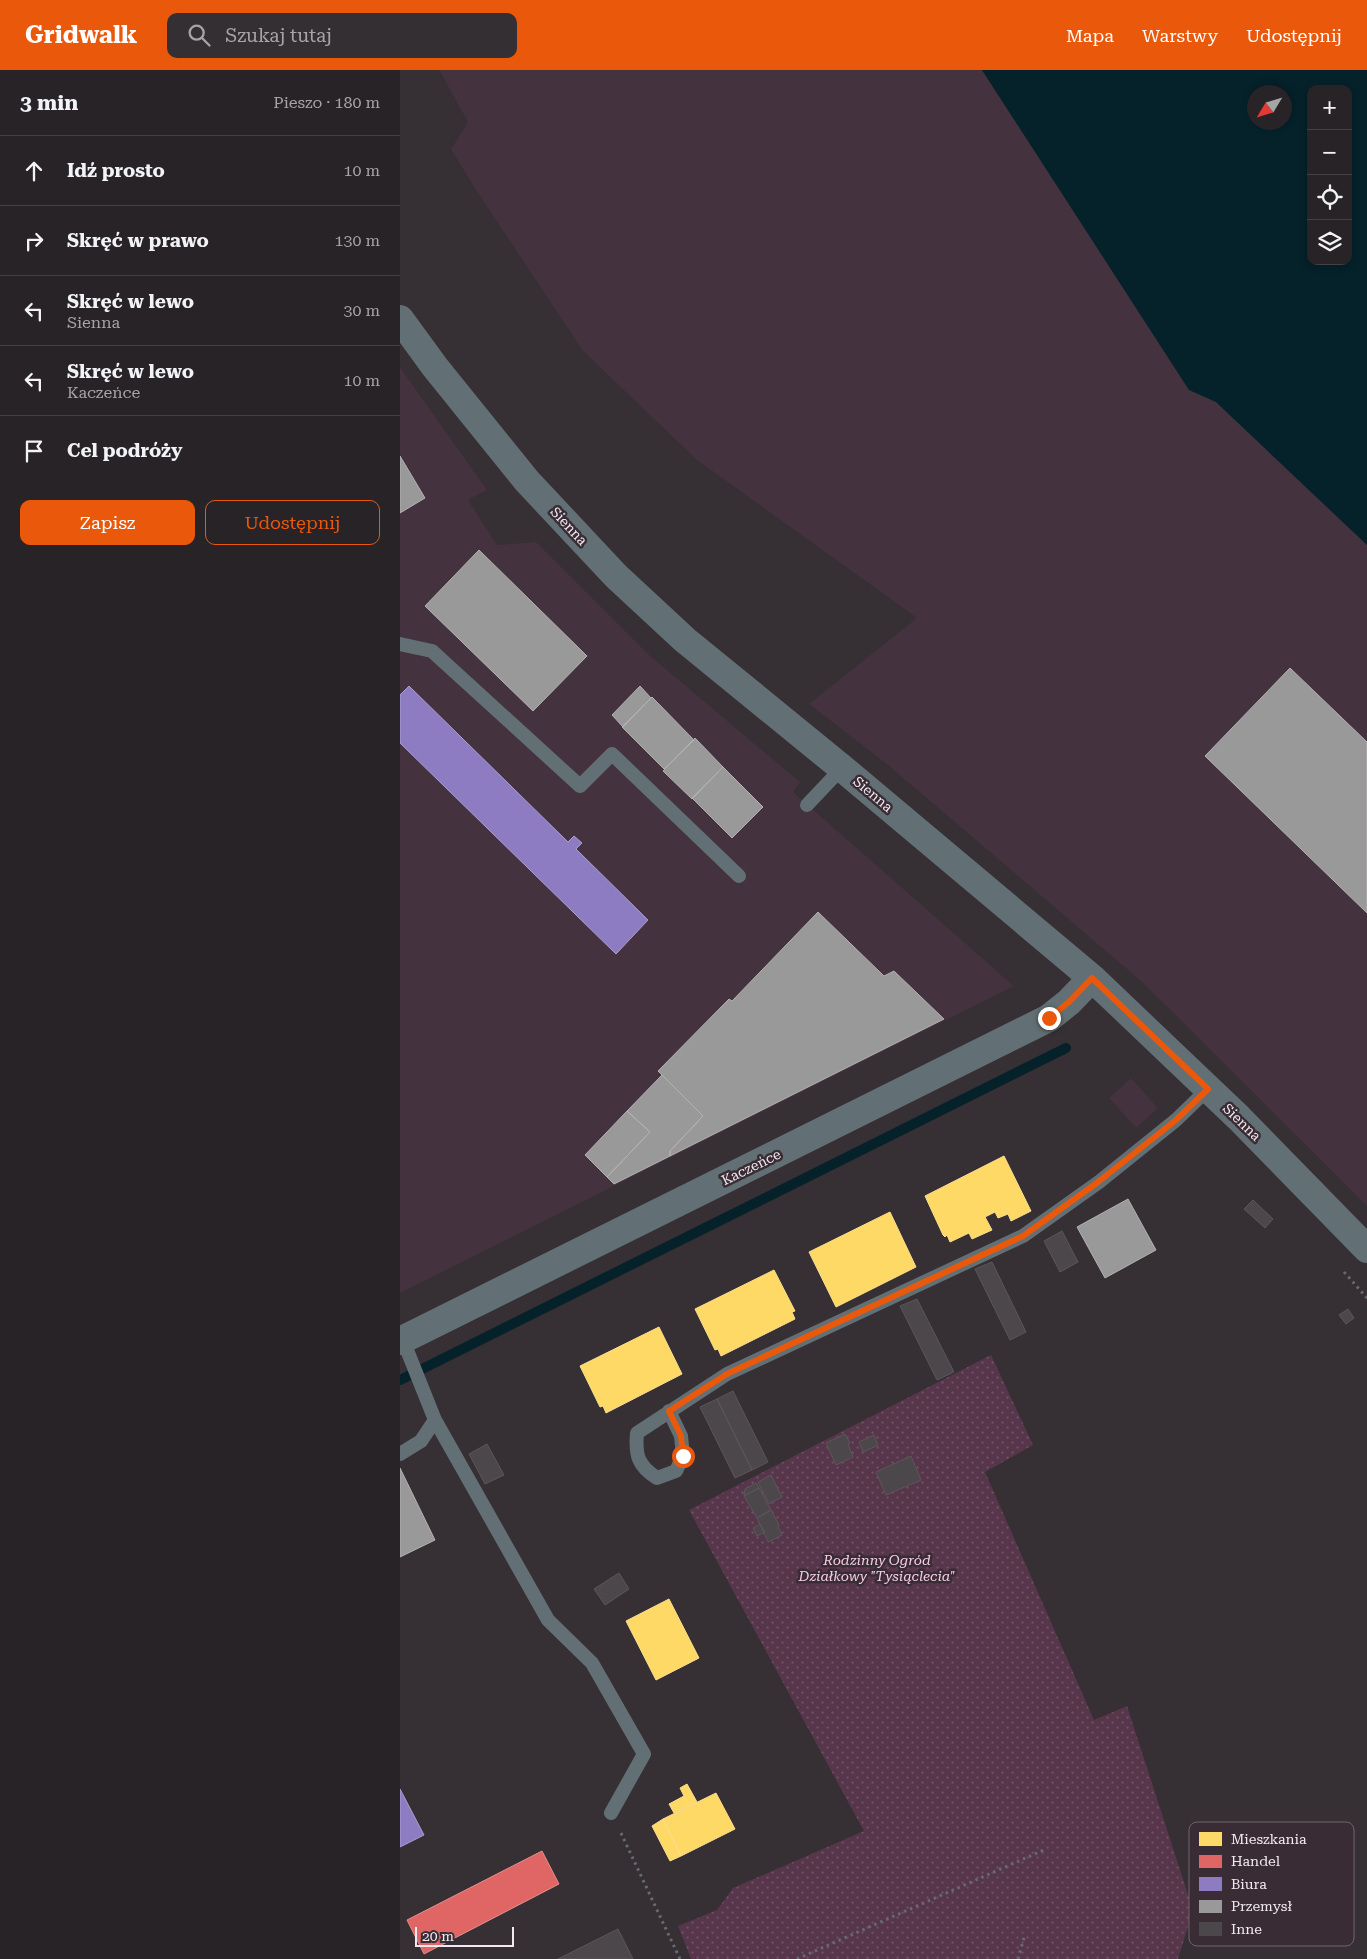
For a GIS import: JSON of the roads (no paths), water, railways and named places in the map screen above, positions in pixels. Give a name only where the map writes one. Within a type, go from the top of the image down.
[{"type":"street","name":"Sienna","points":[[400,319],[435,367],[527,481],[616,576],[685,640],[842,768],[1092,978],[1239,1118],[1367,1249]]},
{"type":"street","name":"Kaczeńce","points":[[404,1346],[1049,1018],[1069,1002],[1092,978]]},
{"type":"lane","points":[[400,644],[432,651],[580,786],[612,754],[739,876]]},
{"type":"lane","points":[[807,805],[842,768]]},
{"type":"lane","points":[[669,1411],[681,1436],[683,1456],[676,1471],[657,1478],[648,1472],[640,1462],[636,1450],[637,1433],[669,1411],[727,1374],[1023,1236],[1098,1182],[1176,1120],[1208,1089]]},
{"type":"lane","points":[[404,1346],[435,1420],[548,1620],[592,1663],[644,1754],[611,1813]]},
{"type":"lane","points":[[400,1454],[421,1441],[435,1420]]},
{"type":"water","points":[[982,70],[1367,70],[1367,545],[1216,402],[1189,390]]},
{"type":"waterway","points":[[400,1380],[1066,1048]]},
{"type":"park label","name":"Rodzinny Ogród Działkowy \"Tysiąclecia\"","points":[[877,1568]]}]
